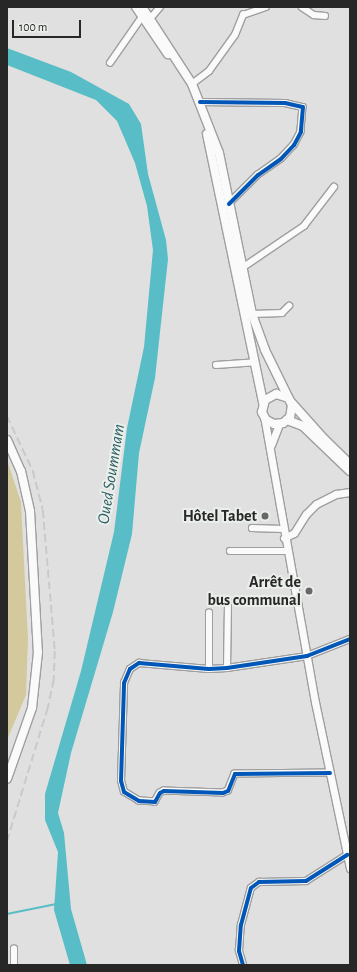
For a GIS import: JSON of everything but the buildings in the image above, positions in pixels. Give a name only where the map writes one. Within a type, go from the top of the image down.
[{"type":"highway","points":[[136,7],[146,18],[192,84],[219,153],[252,314],[265,350],[292,409],[287,420],[279,424],[270,423],[264,416],[263,403],[207,133],[185,81],[146,18],[142,7]]},
{"type":"highway","points":[[263,403],[272,394],[281,394],[289,400],[334,450],[350,464]]},
{"type":"highway","points":[[287,420],[303,426],[350,471]]},
{"type":"highway","points":[[7,440],[21,471],[30,511],[38,652],[32,708],[7,779]]},
{"type":"main road","points":[[264,416],[284,538],[350,868]]},
{"type":"main road","points":[[270,450],[279,424]]},
{"type":"main road","points":[[284,538],[294,533],[306,514],[316,504],[336,494],[350,492]]},
{"type":"street","points":[[110,63],[146,18],[160,7]]},
{"type":"street","points":[[192,84],[209,71],[235,35],[243,15],[266,7]]},
{"type":"street","points":[[302,7],[314,14],[325,16]]},
{"type":"street","points":[[200,102],[285,103],[303,107],[301,132],[294,145],[281,159],[258,175],[229,204]]},
{"type":"street","points":[[242,268],[304,226],[334,187]]},
{"type":"street","points":[[252,314],[282,312],[289,306]]},
{"type":"street","points":[[216,365],[254,362]]},
{"type":"street","points":[[252,528],[283,529]]},
{"type":"street","points":[[230,552],[287,552]]},
{"type":"street","points":[[227,668],[228,602]]},
{"type":"street","points":[[209,614],[209,669]]},
{"type":"street","points":[[330,773],[235,774],[228,791],[223,793],[164,791],[152,803],[129,796],[121,780],[124,683],[130,669],[139,663],[209,669],[227,668],[307,656],[350,639]]},
{"type":"street","points":[[243,965],[239,951],[241,925],[251,888],[259,882],[306,881],[347,855]]},
{"type":"street","points":[[14,949],[14,965]]},
{"type":"shaded area","points":[[7,460],[21,502],[28,640],[26,695],[7,740]]},
{"type":"water","points":[[7,48],[71,72],[129,104],[141,124],[148,174],[166,240],[168,259],[155,378],[139,453],[132,534],[113,612],[71,753],[58,813],[64,833],[71,909],[87,965],[70,965],[54,910],[58,852],[45,820],[45,794],[81,671],[114,532],[127,428],[144,347],[153,250],[147,206],[135,163],[117,121],[96,100],[7,65]]},
{"type":"waterway","points":[[7,914],[56,904]]},
{"type":"railway","points":[[7,416],[33,471],[43,510],[55,651],[54,680],[48,708],[7,842]]},
{"type":"cycle path","points":[[200,102],[285,103],[303,107],[301,132],[294,145],[281,159],[258,175],[229,204]]},
{"type":"cycle path","points":[[330,773],[235,774],[228,791],[223,793],[164,791],[160,793],[155,802],[139,801],[124,792],[121,781],[124,683],[130,669],[139,663],[209,669],[227,668],[307,656],[350,639]]},
{"type":"cycle path","points":[[243,965],[239,951],[241,925],[251,888],[259,882],[306,881],[347,855]]},
{"type":"place","name":"Hôtel Tabet","points":[[265,516]]},
{"type":"place","name":"Arrêt de bus communal","points":[[309,591]]},
{"type":"water label","name":"Oued Soummam","points":[[111,474]]}]
